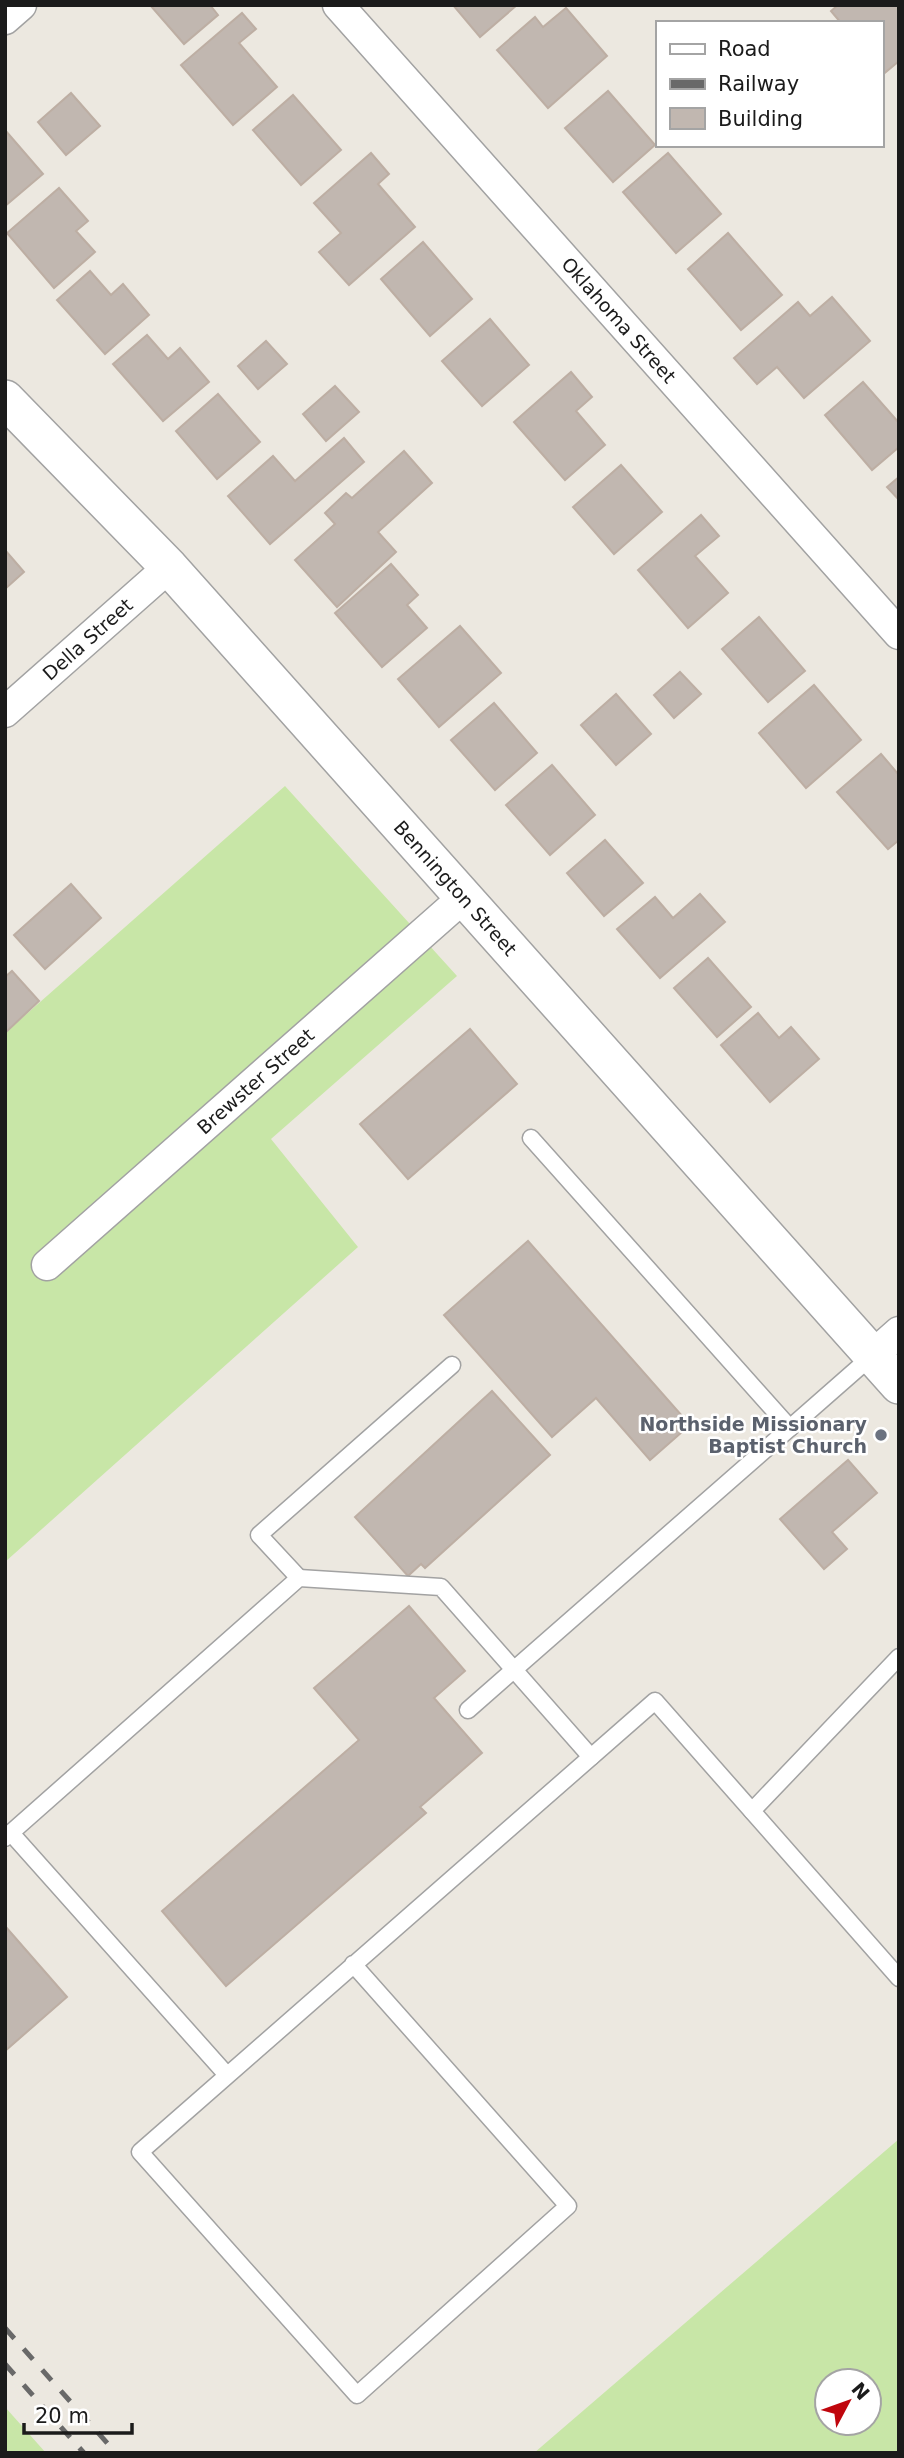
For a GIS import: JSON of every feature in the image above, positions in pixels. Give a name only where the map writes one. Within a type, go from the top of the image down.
[{"type":"street","points":[[5,19],[21,5]]},
{"type":"street","name":"Oklahoma Street","points":[[338,5],[899,634]]},
{"type":"street","name":"Bennington Street","points":[[5,399],[169,567],[464,897],[886,1344],[899,1385]]},
{"type":"street","name":"Della Street","points":[[5,712],[169,567]]},
{"type":"street","name":"Brewster Street","points":[[47,1265],[464,897]]},
{"type":"lane","points":[[531,1138],[790,1428]]},
{"type":"lane","points":[[468,1710],[886,1344]]},
{"type":"lane","points":[[452,1365],[259,1535],[299,1578],[441,1587],[591,1757]]},
{"type":"lane","points":[[226,2074],[8,1835],[299,1578]]},
{"type":"lane","points":[[752,1811],[899,1657]]},
{"type":"lane","points":[[353,1964],[568,2206],[357,2395],[140,2152],[226,2074],[655,1701],[899,1978]]},
{"type":"green space","points":[[285,786],[457,976],[271,1139],[358,1247],[5,1562],[5,1033]]},
{"type":"green space","points":[[899,2139],[899,2453],[534,2453]]},
{"type":"green space","points":[[5,2407],[46,2453],[5,2453]]},
{"type":"building","points":[[150,5],[210,5],[218,15],[184,44]]},
{"type":"building","points":[[453,5],[517,5],[480,37]]},
{"type":"building","points":[[838,5],[897,5],[899,61],[883,74],[883,21],[839,21],[831,11]]},
{"type":"building","points":[[566,8],[607,56],[548,108],[497,50],[535,17],[543,27]]},
{"type":"building","points":[[242,13],[256,29],[239,43],[277,87],[233,125],[181,65]]},
{"type":"building","points":[[608,91],[655,145],[613,182],[565,128]]},
{"type":"building","points":[[71,93],[100,126],[66,155],[38,122]]},
{"type":"building","points":[[293,95],[341,150],[301,185],[253,130]]},
{"type":"building","points":[[5,130],[43,174],[5,206]]},
{"type":"building","points":[[371,153],[389,174],[378,184],[415,227],[349,285],[319,252],[341,233],[314,203]]},
{"type":"building","points":[[668,153],[721,214],[676,253],[623,192]]},
{"type":"building","points":[[59,188],[88,221],[76,231],[95,252],[54,288],[7,233]]},
{"type":"building","points":[[728,233],[782,295],[741,330],[688,269]]},
{"type":"building","points":[[423,242],[472,299],[430,336],[381,279]]},
{"type":"building","points":[[90,271],[111,295],[123,284],[149,315],[105,354],[57,300]]},
{"type":"building","points":[[832,297],[870,341],[804,398],[777,367],[757,384],[734,358],[798,302],[810,316]]},
{"type":"building","points":[[490,319],[529,365],[482,406],[442,361]]},
{"type":"building","points":[[147,335],[168,359],[180,348],[209,382],[163,421],[113,364]]},
{"type":"building","points":[[266,341],[287,364],[258,389],[238,366]]},
{"type":"building","points":[[571,372],[592,397],[576,411],[605,445],[565,480],[514,422]]},
{"type":"building","points":[[863,382],[899,423],[899,447],[872,470],[825,415]]},
{"type":"building","points":[[335,386],[359,412],[326,441],[303,414]]},
{"type":"building","points":[[218,394],[260,442],[217,479],[176,431]]},
{"type":"building","points":[[344,438],[364,462],[270,544],[228,496],[273,456],[295,481]]},
{"type":"building","points":[[404,451],[432,483],[378,532],[396,552],[337,607],[295,560],[335,524],[325,513],[346,493],[352,498]]},
{"type":"building","points":[[621,465],[662,512],[614,554],[573,507]]},
{"type":"building","points":[[899,477],[899,500],[887,487]]},
{"type":"building","points":[[701,515],[719,536],[695,556],[728,593],[688,628],[638,570]]},
{"type":"building","points":[[5,550],[24,572],[5,589]]},
{"type":"building","points":[[391,564],[418,595],[407,605],[427,628],[382,667],[335,613]]},
{"type":"building","points":[[759,617],[805,671],[768,702],[722,649]]},
{"type":"building","points":[[460,626],[501,673],[439,727],[398,679]]},
{"type":"building","points":[[680,672],[701,694],[674,718],[654,695]]},
{"type":"building","points":[[814,685],[861,740],[806,788],[759,733]]},
{"type":"building","points":[[616,694],[651,734],[616,765],[581,725]]},
{"type":"building","points":[[494,703],[537,753],[495,790],[451,740]]},
{"type":"building","points":[[881,754],[899,775],[899,840],[888,849],[837,792]]},
{"type":"building","points":[[552,765],[595,815],[550,855],[506,805]]},
{"type":"building","points":[[605,840],[643,883],[604,916],[567,873]]},
{"type":"building","points":[[71,884],[101,918],[45,969],[14,935]]},
{"type":"building","points":[[700,894],[725,922],[660,978],[617,929],[655,897],[673,918]]},
{"type":"building","points":[[708,958],[751,1007],[717,1037],[674,988]]},
{"type":"building","points":[[12,971],[39,1001],[5,1033],[5,977]]},
{"type":"building","points":[[758,1013],[779,1038],[791,1027],[819,1059],[770,1102],[721,1045]]},
{"type":"building","points":[[470,1029],[517,1084],[408,1179],[360,1124]]},
{"type":"building","points":[[528,1241],[690,1425],[650,1460],[596,1398],[552,1437],[444,1315]]},
{"type":"building","points":[[492,1391],[550,1455],[425,1568],[421,1564],[408,1576],[355,1517]]},
{"type":"building","points":[[848,1460],[877,1493],[832,1532],[847,1549],[824,1569],[780,1519]]},
{"type":"building","points":[[409,1606],[465,1671],[434,1698],[482,1753],[420,1807],[426,1813],[226,1986],[162,1911],[359,1740],[314,1688]]},
{"type":"building","points":[[5,1926],[67,1997],[5,2051]]},
{"type":"railway","points":[[5,2328],[116,2453]]},
{"type":"railway","points":[[5,2364],[84,2453]]},
{"type":"place","name":"Northside Missionary Baptist Church","points":[[881,1435]]}]
